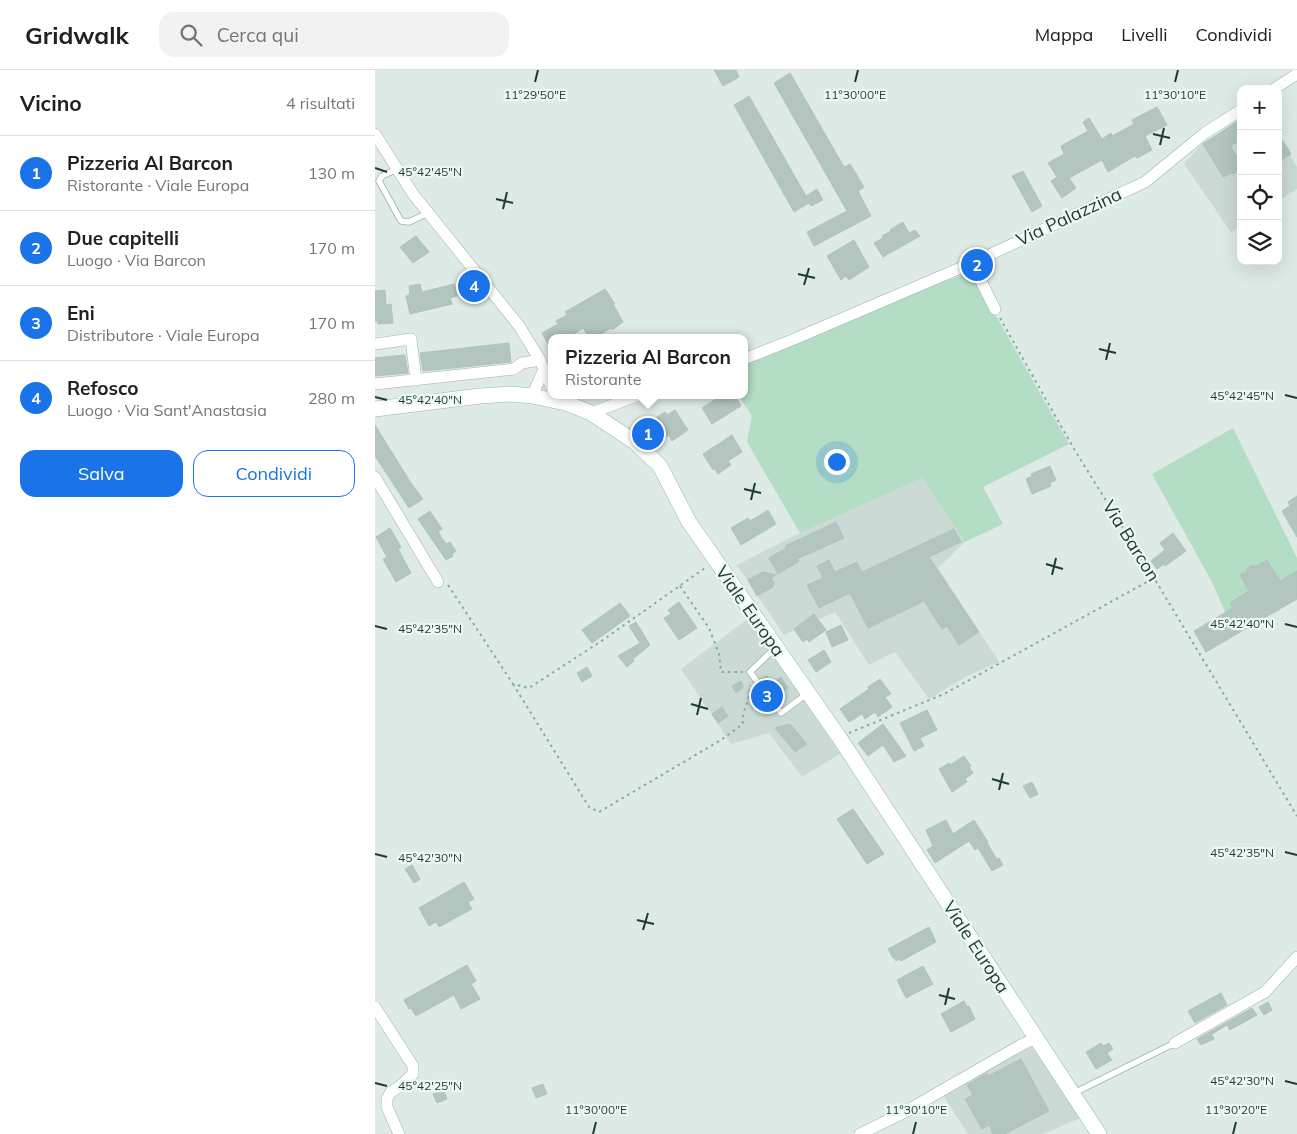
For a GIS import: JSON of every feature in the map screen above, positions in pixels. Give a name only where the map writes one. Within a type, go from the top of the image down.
[{"type":"main road","name":"Viale Europa","points":[[375,409],[480,396],[511,394],[548,395]]},
{"type":"main road","name":"Viale Europa","points":[[562,399],[591,412],[635,442],[660,466],[689,522],[775,648],[839,737],[1099,1134]]},
{"type":"street","points":[[1280,85],[1297,74]]},
{"type":"street","name":"Via Palazzina","points":[[748,357],[972,263],[1145,182],[1205,133],[1237,113]]},
{"type":"street","points":[[375,134],[413,194],[519,326],[542,364],[548,381]]},
{"type":"street","points":[[972,263],[995,309]]},
{"type":"street","points":[[375,344],[411,339],[416,380]]},
{"type":"street","points":[[375,384],[514,369],[522,363],[542,364]]},
{"type":"street","points":[[532,396],[542,364]]},
{"type":"street","points":[[591,412],[628,399]]},
{"type":"street","points":[[375,477],[438,582]]},
{"type":"street","points":[[1175,1043],[1265,992],[1297,957]]},
{"type":"street","points":[[375,1007],[413,1066],[413,1074],[391,1092],[387,1099],[387,1107],[399,1134]]},
{"type":"street","points":[[860,1134],[901,1114],[1036,1038]]},
{"type":"lane","points":[[397,169],[382,176],[379,181],[401,220],[409,222],[428,213]]},
{"type":"lane","points":[[775,648],[750,672],[781,713],[808,693]]},
{"type":"lane","points":[[1072,1093],[1175,1043]]},
{"type":"path","name":"Via Barcon","points":[[995,309],[1074,449],[1297,816]]},
{"type":"path","points":[[513,684],[529,688],[600,642],[715,561]]},
{"type":"path","points":[[839,737],[944,694],[1154,578]]},
{"type":"path","points":[[438,582],[448,585],[513,684],[589,807],[599,812],[721,740],[743,724],[742,716],[750,696],[750,672],[721,672],[719,654],[709,628],[679,586]]},
{"type":"shaded area","points":[[1237,122],[1237,228],[1231,232],[1184,164],[1203,143]]},
{"type":"shaded area","points":[[1282,143],[1297,167],[1297,189],[1282,198]]},
{"type":"shaded area","points":[[922,478],[965,542],[938,568],[999,662],[967,676],[929,699],[895,652],[869,665],[835,612],[784,635],[737,565],[800,533]]},
{"type":"shaded area","points":[[749,618],[840,754],[802,777],[769,733],[731,744],[681,669]]},
{"type":"shaded area","points":[[1036,1044],[1087,1115],[1043,1134],[968,1134],[943,1095]]},
{"type":"green space","points":[[971,272],[1069,444],[983,487],[1003,524],[965,542],[922,478],[800,533],[747,442],[752,416],[741,399],[748,399],[748,363],[761,359],[914,292]]},
{"type":"green space","points":[[1233,428],[1297,558],[1297,573],[1227,616],[1212,582],[1152,474]]},
{"type":"building","points":[[714,70],[736,70],[739,77],[723,86]]},
{"type":"building","points":[[790,73],[844,167],[850,164],[864,187],[858,191],[871,216],[814,246],[807,232],[847,211],[774,83]]},
{"type":"building","points":[[749,96],[806,196],[817,189],[823,200],[811,206],[809,203],[794,212],[734,105]]},
{"type":"building","points":[[1157,107],[1167,125],[1145,136],[1152,150],[1137,158],[1135,156],[1108,172],[1102,160],[1069,178],[1076,188],[1062,198],[1051,181],[1057,177],[1048,163],[1064,154],[1061,146],[1088,131],[1083,122],[1089,118],[1102,139],[1111,133],[1112,136],[1134,124],[1132,120]]},
{"type":"building","points":[[1237,122],[1237,142],[1230,146],[1237,157],[1237,172],[1223,177],[1203,144]]},
{"type":"building","points":[[1282,142],[1291,154],[1282,160]]},
{"type":"building","points":[[1023,171],[1042,206],[1032,212],[1012,176]]},
{"type":"building","points":[[903,222],[909,233],[915,230],[920,236],[883,257],[874,243]]},
{"type":"building","points":[[416,236],[429,252],[413,263],[400,247]]},
{"type":"building","points":[[854,240],[869,267],[849,280],[846,276],[841,280],[827,256]]},
{"type":"building","points":[[420,284],[422,292],[454,284],[457,296],[450,298],[452,304],[410,314],[406,296],[410,294],[409,286]]},
{"type":"building","points":[[605,289],[615,304],[613,304],[623,322],[612,330],[611,328],[601,334],[587,334],[583,328],[574,334],[548,334],[548,344],[542,333],[558,324],[556,321],[567,315],[565,312]]},
{"type":"building","points":[[385,290],[386,305],[391,304],[393,323],[378,324],[378,321],[375,321],[375,291]]},
{"type":"building","points":[[509,343],[511,362],[423,371],[420,353]]},
{"type":"building","points":[[405,355],[408,373],[375,376],[375,358]]},
{"type":"building","points":[[716,399],[737,399],[741,406],[712,424],[702,408]]},
{"type":"building","points":[[675,410],[688,430],[672,441],[669,435],[653,446],[639,429],[665,412],[667,415]]},
{"type":"building","points":[[375,425],[423,499],[409,508],[375,456]]},
{"type":"building","points":[[732,435],[742,452],[728,461],[731,465],[718,474],[714,468],[713,470],[703,454]]},
{"type":"building","points":[[1050,466],[1056,480],[1050,483],[1051,486],[1032,494],[1026,479],[1032,476],[1031,474]]},
{"type":"building","points":[[1297,496],[1297,537],[1282,511],[1290,506],[1288,502]]},
{"type":"building","points":[[768,510],[776,524],[741,545],[731,528],[748,518],[750,521]]},
{"type":"building","points":[[430,511],[442,529],[438,532],[446,544],[450,542],[456,551],[452,554],[453,556],[446,560],[418,519]]},
{"type":"building","points":[[836,522],[844,538],[797,559],[799,561],[778,574],[769,558],[786,548],[785,546]]},
{"type":"building","points":[[390,528],[401,547],[398,549],[411,573],[396,582],[383,559],[387,557],[376,537]]},
{"type":"building","points":[[954,529],[961,542],[929,557],[979,632],[959,645],[947,626],[942,629],[924,601],[868,628],[850,593],[819,608],[807,585],[823,578],[817,566],[829,560],[835,572],[857,562],[862,572]]},
{"type":"building","points":[[1173,533],[1186,551],[1165,566],[1164,564],[1157,569],[1151,561],[1165,550],[1160,543]]},
{"type":"building","points":[[1267,560],[1280,581],[1297,571],[1297,599],[1206,652],[1194,631],[1233,608],[1230,603],[1249,591],[1240,575],[1248,571],[1247,569],[1253,565],[1255,567]]},
{"type":"building","points":[[763,572],[776,575],[771,578],[774,583],[773,587],[757,596],[748,580]]},
{"type":"building","points":[[679,602],[697,628],[679,640],[664,618],[671,614],[668,610]]},
{"type":"building","points":[[620,603],[630,616],[592,643],[582,630]]},
{"type":"building","points":[[814,614],[826,630],[809,642],[807,639],[803,642],[794,629]]},
{"type":"building","points":[[636,622],[650,645],[633,659],[634,661],[627,667],[618,656],[640,643],[629,626]]},
{"type":"building","points":[[841,625],[848,640],[832,647],[826,632]]},
{"type":"building","points":[[824,650],[831,662],[816,672],[808,660]]},
{"type":"building","points":[[587,667],[592,676],[582,682],[577,673]]},
{"type":"building","points":[[767,676],[772,683],[781,677],[788,688],[775,697],[761,679]]},
{"type":"building","points":[[880,679],[891,694],[885,697],[892,707],[878,717],[875,712],[865,719],[862,714],[849,722],[840,709]]},
{"type":"building","points":[[741,681],[743,688],[736,693],[732,686]]},
{"type":"building","points":[[722,707],[728,716],[718,723],[712,714]]},
{"type":"building","points":[[927,710],[937,730],[920,738],[924,746],[914,751],[900,723]]},
{"type":"building","points":[[790,724],[807,744],[795,752],[775,728]]},
{"type":"building","points":[[883,724],[906,756],[894,762],[883,745],[868,756],[858,743]]},
{"type":"building","points":[[964,756],[971,766],[969,767],[973,773],[965,779],[967,782],[952,792],[939,769],[949,763],[950,765]]},
{"type":"building","points":[[1032,782],[1038,794],[1030,798],[1023,786]]},
{"type":"building","points":[[853,809],[884,854],[867,864],[837,819]]},
{"type":"building","points":[[946,820],[953,834],[974,820],[997,859],[999,858],[1003,865],[992,871],[978,848],[975,850],[969,841],[935,863],[927,850],[933,846],[926,830]]},
{"type":"building","points":[[412,865],[420,879],[414,883],[405,869]]},
{"type":"building","points":[[464,882],[474,899],[468,902],[472,909],[439,927],[436,922],[429,926],[419,908]]},
{"type":"building","points":[[929,927],[936,942],[901,961],[900,959],[896,961],[893,958],[888,949]]},
{"type":"building","points":[[467,965],[476,981],[471,984],[480,999],[461,1009],[454,995],[416,1016],[411,1008],[409,1009],[404,1000]]},
{"type":"building","points":[[923,966],[933,984],[906,998],[897,980]]},
{"type":"building","points":[[1221,993],[1227,1005],[1195,1023],[1188,1011]]},
{"type":"building","points":[[964,1001],[967,1007],[969,1006],[975,1019],[951,1032],[941,1014]]},
{"type":"building","points":[[1268,1002],[1272,1010],[1264,1015],[1259,1007]]},
{"type":"building","points":[[1252,1008],[1257,1015],[1230,1030],[1227,1025],[1212,1034],[1214,1039],[1201,1045],[1197,1039]]},
{"type":"building","points":[[1101,1043],[1103,1046],[1109,1043],[1113,1049],[1107,1053],[1112,1060],[1096,1069],[1086,1052]]},
{"type":"building","points":[[1021,1059],[1049,1111],[1005,1134],[993,1134],[989,1125],[982,1129],[965,1099],[973,1095],[967,1085],[987,1073],[988,1076]]},
{"type":"building","points":[[543,1084],[547,1094],[536,1098],[532,1088]]},
{"type":"building","points":[[444,1090],[447,1099],[437,1103],[433,1094]]},
{"type":"place","name":"Due capitelli","points":[[977,265]]},
{"type":"place","name":"Refosco","points":[[474,286]]},
{"type":"place","name":"Pizzeria Al Barcon","points":[[648,434]]},
{"type":"place","name":"Eni","points":[[767,696]]}]
